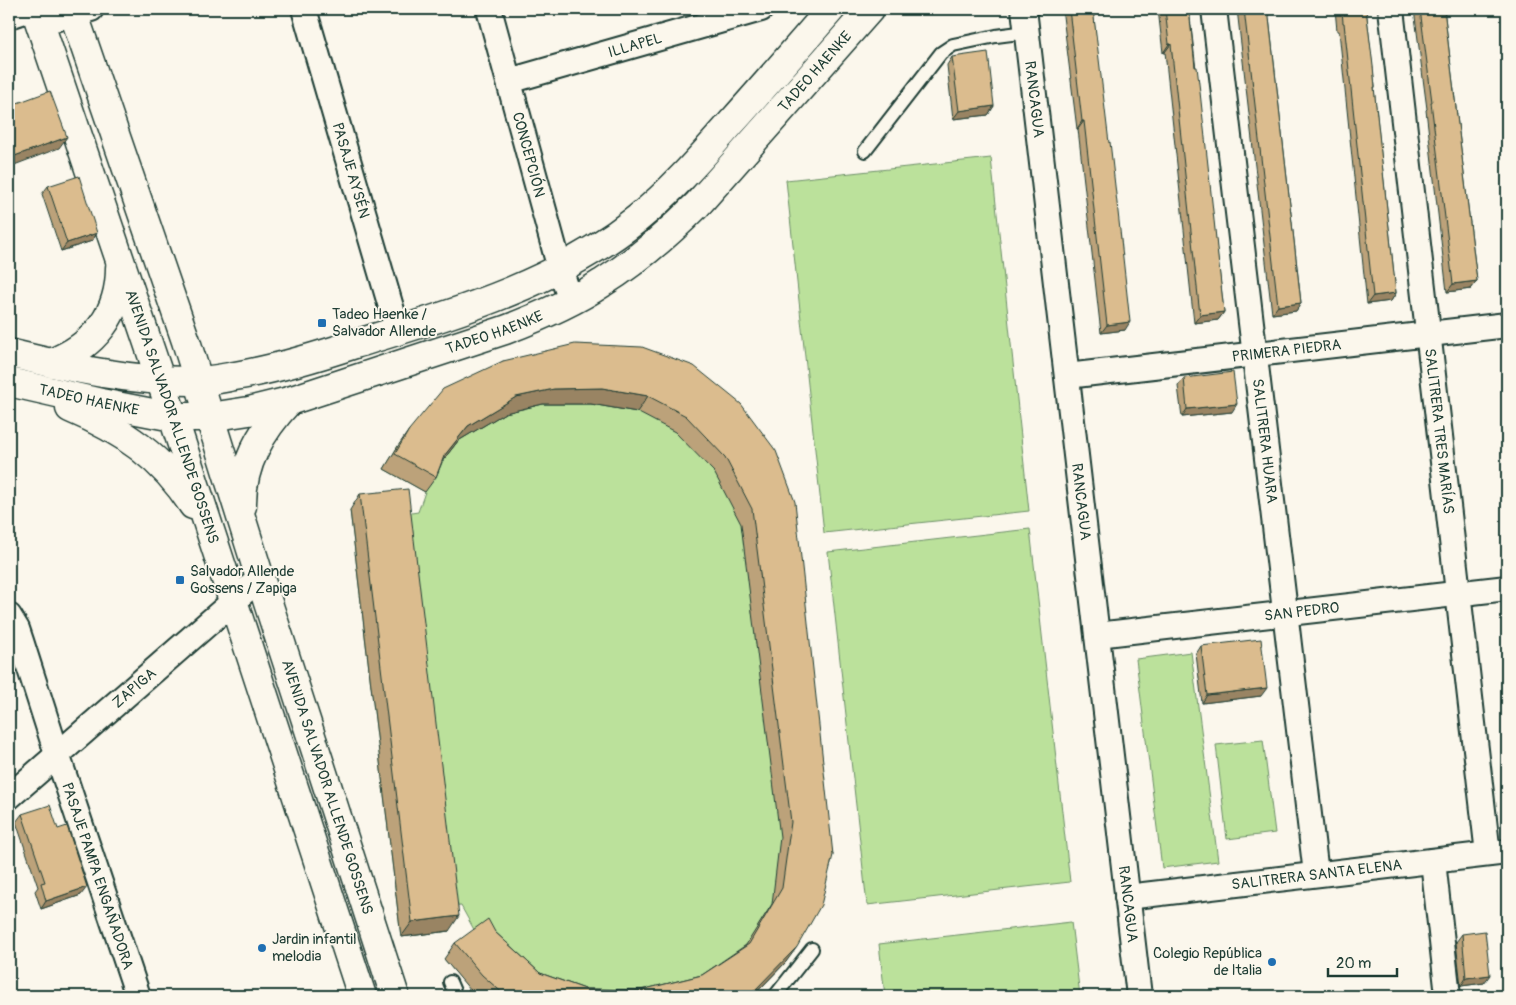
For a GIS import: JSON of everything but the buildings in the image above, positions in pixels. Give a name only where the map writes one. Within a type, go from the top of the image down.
[{"type":"main road","name":"TADEO HAENKE","points":[[9,354],[118,375],[160,380],[199,381],[284,366],[398,331],[499,297],[560,269],[613,236],[665,194],[693,166],[831,9]]},
{"type":"main road","name":"TADEO HAENKE","points":[[9,382],[100,403],[173,417],[210,418],[256,410],[289,401],[505,330],[539,316],[571,301],[628,266],[675,227],[697,205],[870,9]]},
{"type":"main road","name":"AVENIDA SALVADOR ALLENDE GOSSENS","points":[[79,10],[395,996]]},
{"type":"main road","name":"AVENIDA SALVADOR ALLENDE GOSSENS","points":[[35,13],[173,417],[362,996]]},
{"type":"main road","points":[[51,363],[81,348],[104,324],[118,294],[120,262]]},
{"type":"main road","points":[[9,382],[91,417],[136,443],[179,484],[201,516],[211,535]]},
{"type":"main road","points":[[242,517],[244,481],[255,446],[264,430],[289,401]]},
{"type":"street","name":"PASAJE AYSÉN","points":[[304,9],[398,331]]},
{"type":"street","name":"CONCEPCIÓN","points":[[489,9],[560,269],[571,301]]},
{"type":"street","name":"ILLAPEL","points":[[509,81],[761,9]]},
{"type":"street","name":"RANCAGUA","points":[[1024,9],[1139,996]]},
{"type":"street","name":"SALITRERA HUARA","points":[[1214,9],[1316,874]]},
{"type":"street","name":"SALITRERA TRES MARÍAS","points":[[1391,9],[1458,594],[1498,853]]},
{"type":"street","points":[[9,16],[79,10]]},
{"type":"street","name":"PRIMERA PIEDRA","points":[[1067,376],[1507,325]]},
{"type":"street","name":"ZAPIGA","points":[[9,797],[260,578]]},
{"type":"street","name":"SAN PEDRO","points":[[1097,634],[1507,588]]},
{"type":"street","name":"PASAJE PAMPA ENGAÑADORA","points":[[9,616],[21,641],[138,996]]},
{"type":"street","name":"SALITRERA SANTA ELENA","points":[[1127,896],[1498,853]]},
{"type":"street","points":[[1432,861],[1448,996]]},
{"type":"lane","points":[[865,151],[941,53],[953,45],[1027,32]]},
{"type":"lane","points":[[775,996],[812,949]]},
{"type":"lane","points":[[450,982],[456,996]]},
{"type":"green space","points":[[991,158],[1029,511],[824,533],[786,180]]},
{"type":"green space","points":[[493,376],[730,420],[822,871],[753,996],[471,990],[444,959],[477,935],[461,906],[446,907],[449,931],[401,937],[350,510],[397,504],[398,515],[418,512],[425,492],[384,469],[398,446],[433,405]]},
{"type":"green space","points":[[1030,529],[1070,882],[867,905],[828,552]]},
{"type":"green space","points":[[1191,652],[1218,861],[1162,868],[1136,659]]},
{"type":"green space","points":[[1263,740],[1275,833],[1227,839],[1216,745]]},
{"type":"green space","points":[[1071,922],[1080,996],[885,996],[879,944]]},
{"type":"place","name":"Tadeo Haenke / Salvador Allende","points":[[322,323]]},
{"type":"place","name":"Salvador Allende Gossens / Zapiga","points":[[180,580]]},
{"type":"place","name":"Jardin infantil melodia","points":[[262,948]]},
{"type":"place","name":"Colegio República de Italia","points":[[1272,962]]}]
